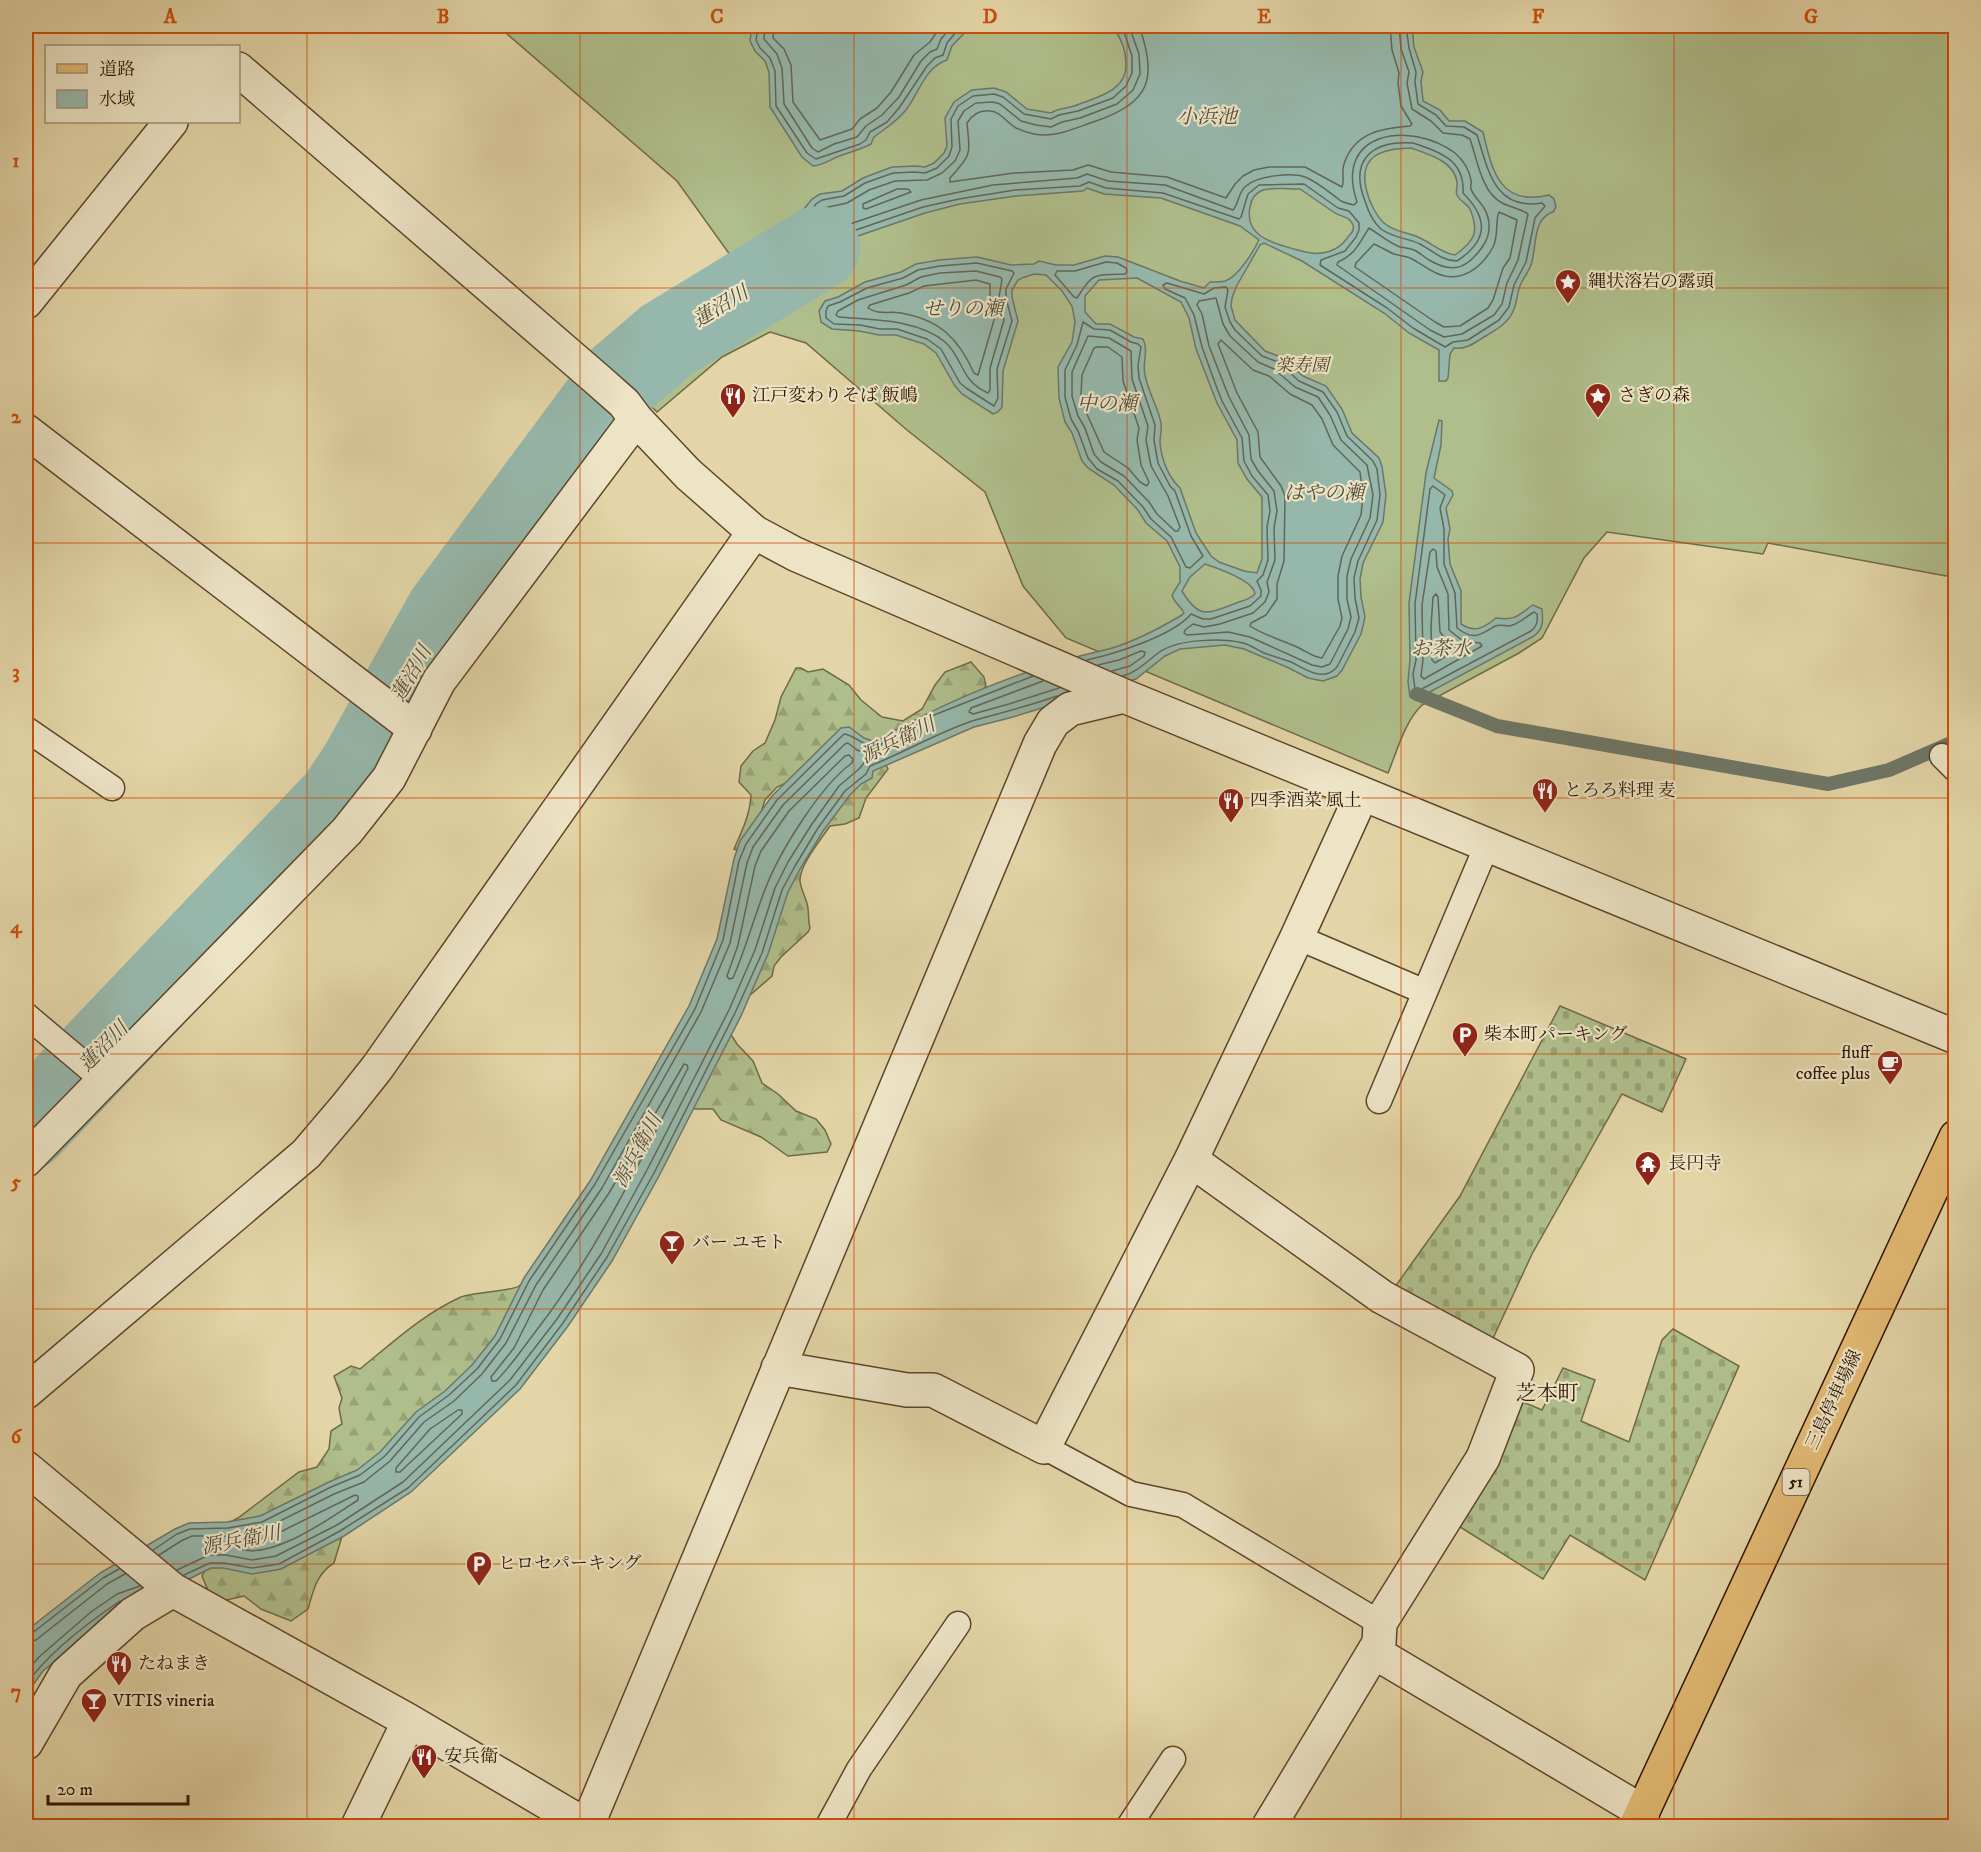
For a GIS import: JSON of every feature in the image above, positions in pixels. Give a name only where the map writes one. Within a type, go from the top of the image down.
[{"type":"main road","name":"三島停車場線","points":[[1639,1819],[1956,1137]]},
{"type":"street","points":[[240,71],[598,380],[688,474],[754,532],[795,554],[1118,693],[1956,1037]]},
{"type":"street","points":[[26,302],[170,123]]},
{"type":"street","points":[[26,1160],[98,1077],[347,831],[389,778],[399,717],[439,681],[630,411]]},
{"type":"street","points":[[26,430],[399,717]]},
{"type":"street","points":[[26,1392],[306,1154],[346,1107],[377,1068],[754,532]]},
{"type":"street","points":[[26,1468],[172,1589],[409,1721],[587,1827],[1040,744],[1053,722],[1070,709],[1118,693]]},
{"type":"street","points":[[778,1368],[907,1390],[933,1390],[1044,1448],[1191,1160],[1362,794]]},
{"type":"street","points":[[1191,1160],[1382,1297],[1517,1371],[1483,1458],[1377,1637],[1269,1827]]},
{"type":"street","points":[[28,1734],[66,1674],[133,1614],[172,1589]]},
{"type":"street","points":[[1377,1637],[1504,1731],[1519,1737],[1639,1819]]},
{"type":"street","points":[[358,1827],[409,1721]]},
{"type":"lane","points":[[26,729],[112,788]]},
{"type":"lane","points":[[1379,1101],[1487,845]]},
{"type":"lane","points":[[1297,937],[1425,992]]},
{"type":"lane","points":[[26,1015],[98,1077]]},
{"type":"lane","points":[[1044,1448],[1131,1494],[1183,1505],[1377,1637]]},
{"type":"lane","points":[[828,1827],[860,1769],[958,1624]]},
{"type":"lane","points":[[1129,1827],[1173,1759]]},
{"type":"green space","name":"楽寿園","points":[[498,26],[1955,26],[1955,572],[1946,576],[1768,543],[1763,554],[1607,532],[1584,558],[1542,638],[1519,653],[1422,705],[1406,728],[1388,773],[1066,638],[1023,586],[985,492],[907,430],[806,343],[770,332],[722,357],[657,412],[606,362],[743,273],[677,181]]},
{"type":"green space","points":[[971,662],[984,677],[986,686],[978,695],[777,787],[765,800],[758,822],[741,852],[734,849],[743,829],[751,795],[739,782],[741,766],[753,751],[765,743],[775,720],[781,697],[796,668],[808,672],[823,669],[849,685],[861,700],[882,717],[903,721],[922,709],[945,672]]},
{"type":"green space","points":[[885,763],[888,769],[866,798],[859,818],[845,824],[830,826],[803,868],[800,881],[808,906],[810,928],[808,932],[781,957],[774,966],[772,976],[749,996],[804,811]]},
{"type":"green space","points":[[1560,1006],[1686,1059],[1662,1112],[1622,1094],[1532,1254],[1489,1347],[1392,1291],[1460,1196]]},
{"type":"green space","points":[[728,1030],[753,1061],[762,1083],[796,1111],[816,1119],[825,1130],[831,1144],[827,1152],[788,1156],[761,1137],[721,1120],[713,1109],[695,1109],[688,1106]]},
{"type":"green space","points":[[586,1189],[535,1308],[389,1449],[317,1504],[225,1525],[238,1518],[299,1472],[317,1467],[329,1449],[331,1431],[342,1424],[339,1408],[342,1398],[334,1376],[351,1366],[360,1369],[421,1320],[461,1297],[519,1286],[548,1254]]},
{"type":"green space","points":[[1673,1329],[1739,1366],[1645,1580],[1570,1535],[1543,1579],[1457,1525],[1496,1468],[1523,1402],[1542,1410],[1563,1368],[1595,1380],[1581,1421],[1629,1442],[1662,1340]]},
{"type":"green space","points":[[343,1533],[334,1563],[320,1577],[308,1609],[291,1621],[261,1609],[244,1596],[222,1601],[209,1593],[202,1576],[206,1568]]},
{"type":"water","points":[[752,26],[971,26],[952,46],[947,60],[939,63],[928,74],[906,110],[874,137],[871,144],[813,166],[802,157],[770,107],[769,72],[765,61],[755,51],[750,41]]},
{"type":"water","points":[[1112,26],[1412,26],[1414,47],[1423,72],[1421,81],[1423,101],[1440,110],[1449,121],[1465,121],[1483,132],[1495,172],[1509,191],[1519,196],[1549,195],[1554,199],[1556,207],[1553,212],[1546,215],[1538,227],[1531,265],[1520,286],[1512,314],[1502,326],[1473,344],[1454,348],[1450,354],[1446,381],[1439,381],[1439,350],[1409,333],[1384,313],[1302,261],[1264,243],[1260,245],[1236,287],[1231,306],[1235,320],[1265,351],[1281,357],[1303,376],[1326,386],[1342,409],[1352,433],[1379,458],[1382,467],[1386,495],[1383,522],[1363,563],[1360,579],[1365,617],[1361,634],[1342,670],[1337,676],[1323,681],[1308,678],[1244,649],[1225,645],[1180,649],[1165,656],[1136,679],[974,727],[873,771],[872,778],[861,784],[850,795],[823,831],[800,869],[788,892],[768,954],[741,1016],[659,1176],[612,1261],[568,1326],[520,1389],[411,1492],[344,1536],[281,1569],[252,1574],[211,1568],[181,1583],[63,1655],[43,1671],[26,1695],[26,1631],[100,1573],[189,1523],[227,1522],[260,1516],[357,1470],[380,1452],[416,1412],[445,1391],[472,1365],[495,1336],[524,1278],[590,1181],[689,1006],[717,939],[740,841],[772,796],[841,728],[849,727],[864,738],[875,742],[979,690],[1053,663],[1121,645],[1157,629],[1184,613],[1172,595],[1180,582],[1180,567],[1167,541],[1146,523],[1138,510],[1114,485],[1088,468],[1082,461],[1072,433],[1065,422],[1059,398],[1058,367],[1072,342],[1075,322],[1072,306],[1062,291],[1046,275],[1034,274],[1022,278],[1012,290],[1018,321],[1003,371],[1002,407],[993,414],[962,394],[936,353],[924,344],[896,335],[832,329],[821,322],[819,311],[825,301],[838,297],[865,282],[901,272],[916,264],[977,257],[1011,265],[1034,264],[1039,261],[1056,265],[1074,265],[1105,256],[1118,257],[1204,288],[1210,282],[1225,281],[1235,275],[1259,240],[1240,226],[1161,198],[1104,194],[1087,188],[1083,191],[1016,196],[960,204],[925,213],[855,237],[793,271],[790,271],[781,254],[776,236],[790,226],[812,199],[820,194],[842,191],[863,178],[892,167],[925,167],[934,163],[944,153],[947,146],[945,118],[954,102],[972,90],[994,88],[1006,92],[1027,109],[1051,113],[1109,92],[1122,81],[1126,64],[1124,48]],"holes":[[[1411,148],[1425,153],[1446,164],[1455,175],[1457,195],[1470,209],[1475,229],[1471,240],[1455,255],[1388,226],[1374,209],[1366,190],[1366,171],[1369,162],[1375,156],[1392,150]],[[1277,188],[1300,189],[1335,213],[1348,218],[1352,222],[1352,232],[1340,246],[1318,253],[1294,249],[1261,237],[1251,225],[1249,217],[1252,199],[1260,191]],[[1137,278],[1181,302],[1189,318],[1196,349],[1217,403],[1237,440],[1238,463],[1247,479],[1262,497],[1262,559],[1257,573],[1219,562],[1211,556],[1196,533],[1180,488],[1169,473],[1162,454],[1161,423],[1145,375],[1143,339],[1134,337],[1110,324],[1096,324],[1085,312],[1085,296],[1099,280]],[[1205,564],[1242,580],[1253,589],[1255,594],[1247,599],[1204,612],[1193,606],[1182,591],[1190,577]]]},
{"type":"water","name":"お茶水","points":[[1439,420],[1442,421],[1441,445],[1434,478],[1452,491],[1453,495],[1446,508],[1450,529],[1448,539],[1450,564],[1461,591],[1461,624],[1475,629],[1479,628],[1496,618],[1508,619],[1516,616],[1533,605],[1542,609],[1543,621],[1540,630],[1534,636],[1415,700],[1410,697],[1408,682],[1409,603],[1426,473]]},
{"type":"waterway","name":"蓮沼川","points":[[26,1129],[339,800],[361,767],[447,613],[619,381],[667,340],[818,248]]},
{"type":"waterway","points":[[1417,694],[1497,726],[1828,784],[1889,770],[1956,741]]},
{"type":"place","name":"縄状溶岩の露頭","points":[[1568,305]]},
{"type":"place","name":"江戸変わりそば 飯嶋","points":[[733,419]]},
{"type":"place","name":"さぎの森","points":[[1598,419]]},
{"type":"place","name":"とろろ料理 麦","points":[[1545,814]]},
{"type":"place","name":"四季酒菜 風土","points":[[1231,824]]},
{"type":"place","name":"柴本町パーキング","points":[[1465,1058]]},
{"type":"place","name":"fluff coffee plus","points":[[1890,1086]]},
{"type":"place","name":"長円寺","points":[[1648,1187]]},
{"type":"place","name":"バー ユモト","points":[[672,1266]]},
{"type":"place","name":"ヒロセパーキング","points":[[479,1587]]},
{"type":"place","name":"たねまき","points":[[119,1687]]},
{"type":"place","name":"VITIS vineria","points":[[94,1724]]},
{"type":"place","name":"安兵衛","points":[[424,1780]]},
{"type":"district","name":"芝本町","points":[[1547,1394]]},
{"type":"water label","name":"小浜池","points":[[1207,117]]},
{"type":"water label","name":"せりの瀬","points":[[963,309]]},
{"type":"water label","name":"中の瀬","points":[[1107,404]]},
{"type":"water label","name":"はやの瀬","points":[[1324,493]]},
{"type":"water label","name":"源兵衛川","points":[[898,741]]},
{"type":"water label","name":"源兵衛川","points":[[638,1151]]},
{"type":"water label","name":"源兵衛川","points":[[241,1541]]}]
